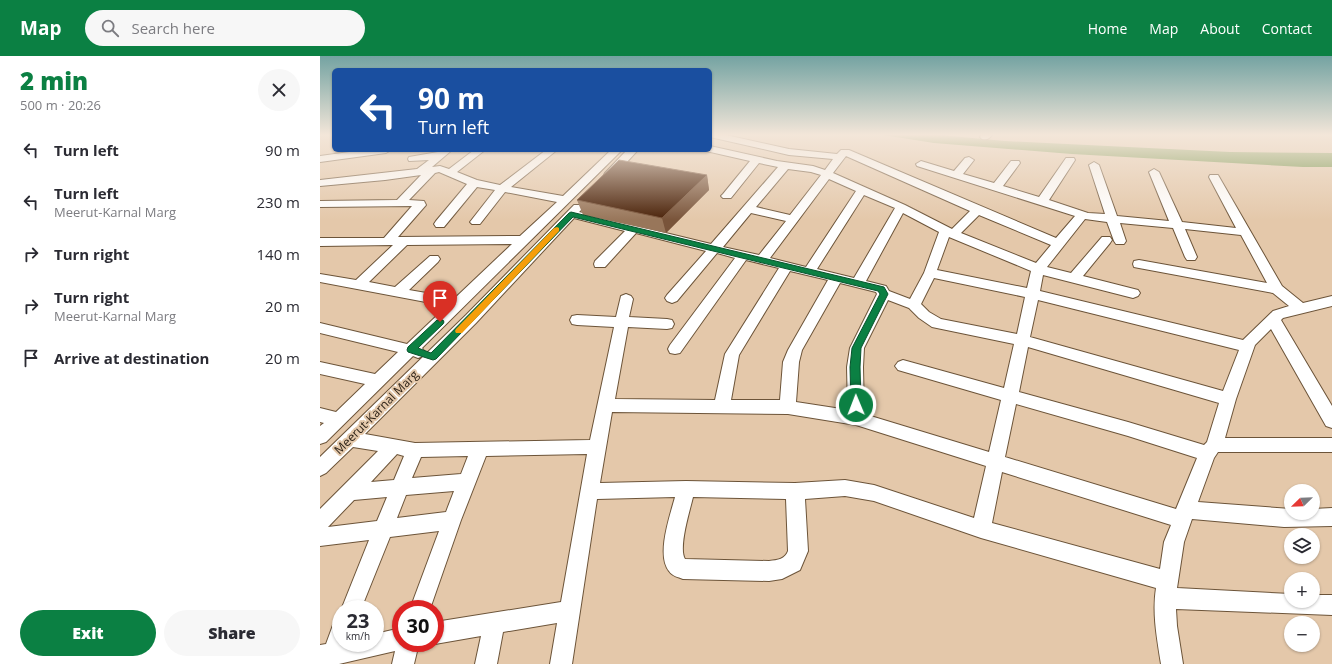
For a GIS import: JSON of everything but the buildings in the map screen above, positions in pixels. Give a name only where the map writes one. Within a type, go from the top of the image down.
[{"type":"street","points":[[409,174],[412,163]]},
{"type":"street","points":[[420,172],[430,163]]},
{"type":"street","points":[[450,173],[463,163]]},
{"type":"street","points":[[476,222],[503,188],[535,163]]},
{"type":"street","name":"Meerut-Karnal Marg","points":[[320,468],[433,357],[571,214],[581,195],[606,163]]},
{"type":"street","name":"Meerut-Karnal Marg","points":[[320,437],[524,240],[581,195],[618,163]]},
{"type":"street","points":[[727,196],[753,163]]},
{"type":"street","points":[[774,163],[785,166],[803,167],[827,174],[901,207],[950,232],[1038,269],[1133,293]]},
{"type":"street","points":[[762,260],[835,163]]},
{"type":"street","points":[[872,163],[977,210],[1059,244]]},
{"type":"street","points":[[956,175],[966,163]]},
{"type":"street","points":[[996,188],[1014,163]]},
{"type":"street","points":[[1042,202],[1068,163]]},
{"type":"street","points":[[922,164],[1082,215],[1245,232]]},
{"type":"street","points":[[1094,165],[1120,241]]},
{"type":"street","points":[[672,298],[785,166]]},
{"type":"street","points":[[320,183],[409,174],[440,169],[474,184],[581,195]]},
{"type":"street","points":[[401,202],[432,170]]},
{"type":"street","points":[[1154,172],[1191,258]]},
{"type":"street","points":[[1214,177],[1277,289],[1301,309]]},
{"type":"street","points":[[440,224],[474,184]]},
{"type":"street","points":[[810,272],[862,190]]},
{"type":"street","points":[[320,204],[418,202],[420,205],[388,241]]},
{"type":"street","points":[[858,283],[901,207]]},
{"type":"street","points":[[748,209],[793,219]]},
{"type":"street","points":[[914,305],[950,232],[977,210]]},
{"type":"street","points":[[571,214],[879,288],[884,294],[914,305],[924,316],[938,323],[1022,340],[1228,399]]},
{"type":"street","points":[[981,529],[1038,269],[1082,215]]},
{"type":"street","points":[[600,264],[633,229]]},
{"type":"street","points":[[320,242],[524,240]]},
{"type":"street","points":[[1074,278],[1106,240]]},
{"type":"street","points":[[359,284],[404,241]]},
{"type":"street","points":[[675,350],[743,256]]},
{"type":"street","points":[[398,292],[434,259]]},
{"type":"street","points":[[1139,264],[1277,289]]},
{"type":"street","points":[[722,406],[732,354],[787,266]]},
{"type":"street","points":[[930,273],[1032,294],[1248,347]]},
{"type":"street","points":[[320,278],[359,284],[459,304]]},
{"type":"street","points":[[788,407],[791,362],[794,350],[836,278]]},
{"type":"street","points":[[856,418],[855,367],[857,348],[884,294]]},
{"type":"street","points":[[561,664],[589,491],[626,299]]},
{"type":"street","points":[[1172,664],[1166,626],[1166,590],[1174,542],[1210,450],[1249,342],[1278,314],[1332,301]]},
{"type":"street","points":[[1273,319],[1332,421]]},
{"type":"street","points":[[577,320],[667,324]]},
{"type":"street","points":[[320,328],[411,350],[433,357]]},
{"type":"street","points":[[903,366],[1128,429],[1210,450],[1332,445]]},
{"type":"street","points":[[320,368],[378,382]]},
{"type":"street","points":[[606,405],[788,407],[856,418],[995,461],[1184,515],[1284,518],[1332,517]]},
{"type":"street","points":[[320,415],[339,419]]},
{"type":"street","points":[[350,439],[415,450],[598,447]]},
{"type":"street","points":[[320,522],[394,446]]},
{"type":"street","points":[[423,600],[452,520],[480,449]]},
{"type":"street","points":[[355,600],[415,450]]},
{"type":"street","points":[[349,492],[467,482]]},
{"type":"street","points":[[589,491],[686,489],[795,491],[845,488],[874,493],[1166,590],[1311,605],[1332,605]]},
{"type":"street","points":[[686,489],[674,548],[674,562],[678,567],[683,569],[776,570],[782,569],[793,563],[798,551],[795,491]]},
{"type":"street","points":[[320,537],[452,520]]},
{"type":"street","points":[[444,631],[569,611]]},
{"type":"street","points":[[486,664],[494,623]]},
{"type":"street","points":[[327,658],[392,641]]},
{"type":"street","points":[[327,658],[332,649]]},
{"type":"street","points":[[403,664],[406,652]]},
{"type":"shaded area","points":[[1239,163],[1332,163],[1332,167]]},
{"type":"slow traffic","points":[[459,331],[557,229]]},
{"type":"route","points":[[440,322],[411,350],[433,357],[571,214],[881,289],[884,294],[857,348],[855,367],[856,405]]}]
